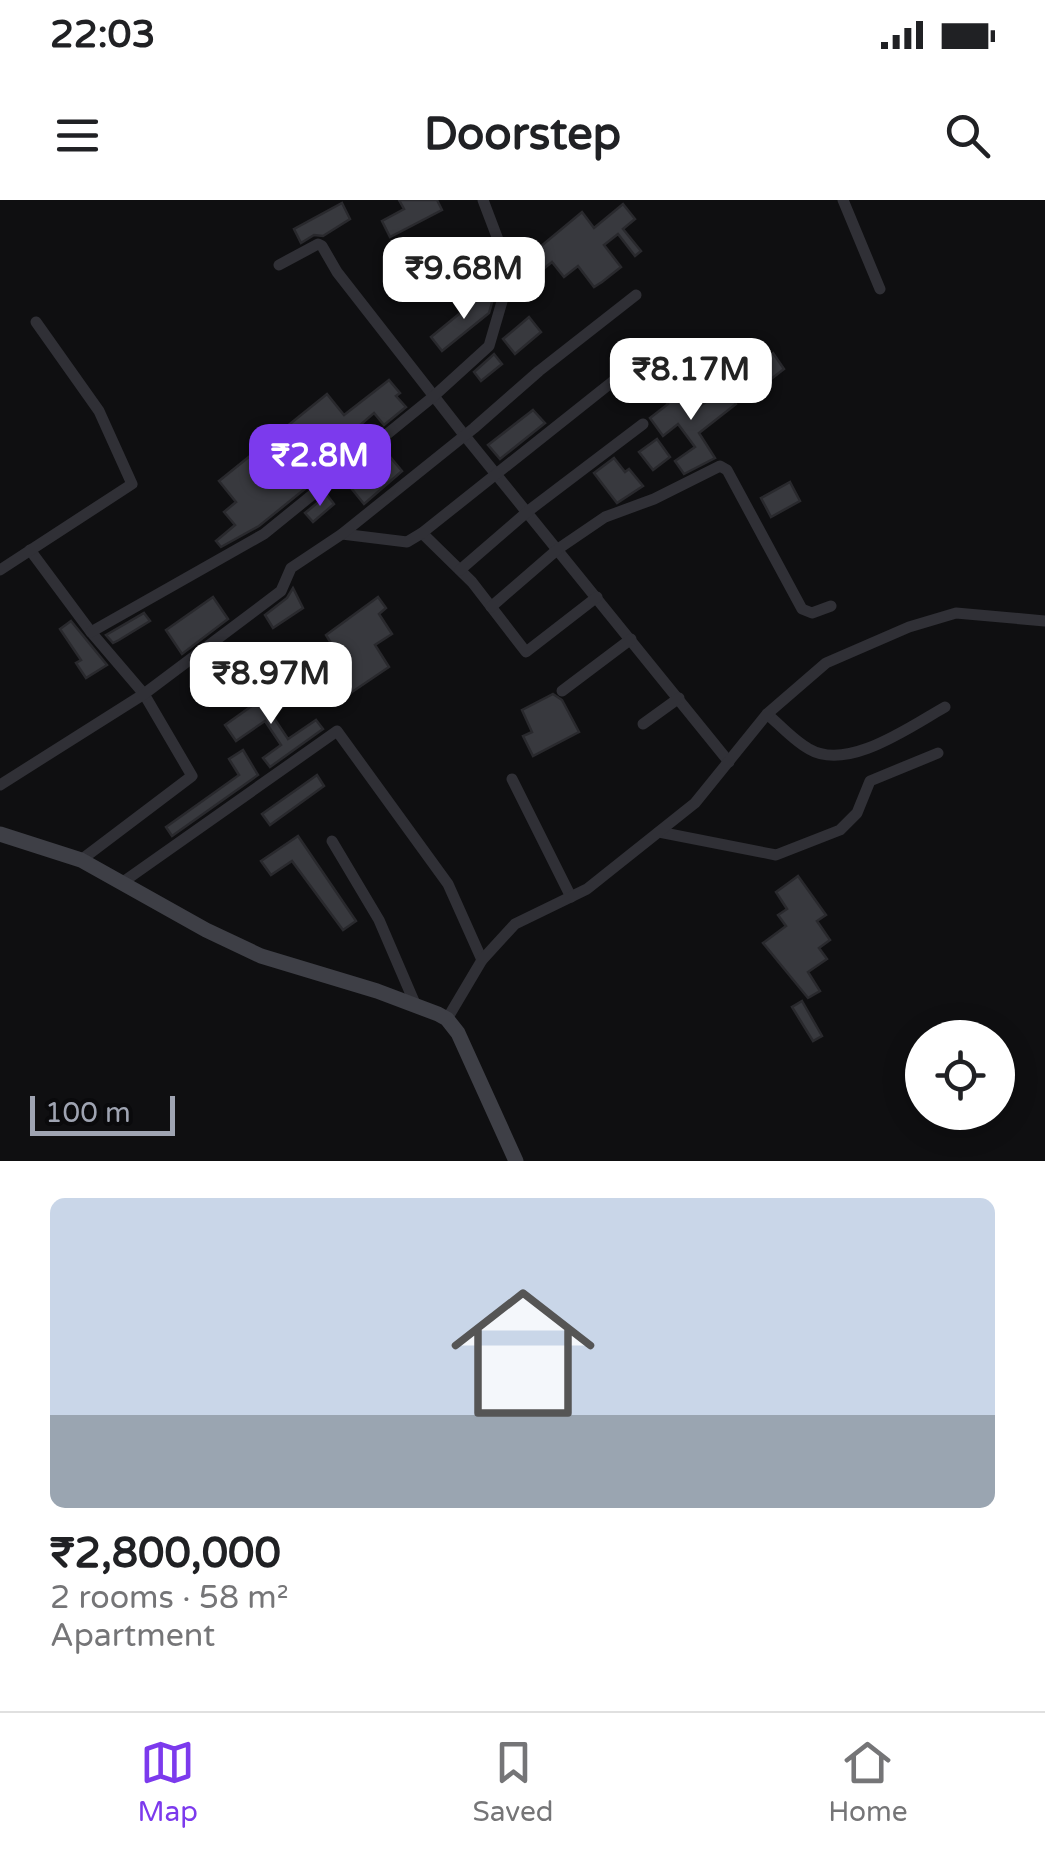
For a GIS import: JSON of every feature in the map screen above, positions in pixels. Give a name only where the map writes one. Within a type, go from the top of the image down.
[{"type":"street","points":[[91,632],[264,534],[434,396],[488,346],[508,281],[505,258],[484,200]]},
{"type":"street","points":[[843,200],[880,288]]},
{"type":"street","points":[[279,265],[318,244],[322,246],[337,272],[465,436],[729,762]]},
{"type":"street","points":[[0,785],[144,694],[281,591],[291,568],[342,534],[636,295]]},
{"type":"street","points":[[0,570],[132,484],[100,411],[36,322]]},
{"type":"street","points":[[342,534],[407,542],[646,355]]},
{"type":"street","points":[[460,570],[527,512],[644,424]]},
{"type":"street","points":[[491,607],[558,549],[605,517],[654,499],[720,466],[728,470],[802,609],[812,614],[831,606]]},
{"type":"street","points":[[422,533],[460,570],[526,652],[597,597]]},
{"type":"street","points":[[30,550],[91,632],[144,694],[192,776],[81,860]]},
{"type":"street","points":[[447,1019],[482,960],[515,924],[588,889],[695,803],[767,714],[826,663],[909,627],[956,612],[1045,621]]},
{"type":"street","points":[[562,691],[632,639]]},
{"type":"street","points":[[643,724],[678,698]]},
{"type":"street","points":[[767,714],[810,750],[832,757],[878,745],[945,707]]},
{"type":"street","points":[[123,882],[337,731],[448,884],[482,960]]},
{"type":"street","points":[[659,832],[776,855],[840,830],[857,813],[870,781],[938,753]]},
{"type":"street","points":[[512,779],[571,897]]},
{"type":"street","points":[[0,834],[81,860],[261,956],[447,1019],[458,1033],[516,1161]]},
{"type":"street","points":[[332,841],[378,920],[416,1006]]},
{"type":"building","points":[[399,200],[437,200],[442,210],[390,237],[382,221],[404,209]]},
{"type":"building","points":[[342,203],[350,219],[323,236],[314,235],[301,243],[294,229]]},
{"type":"building","points":[[623,204],[635,219],[623,229],[641,251],[635,256],[618,234],[604,245],[621,267],[602,282],[594,287],[578,266],[564,277],[552,262],[521,287],[517,282],[516,267],[582,212],[594,228]]},
{"type":"building","points":[[487,291],[493,299],[489,313],[442,351],[431,337]]},
{"type":"building","points":[[529,317],[541,332],[515,354],[503,339]]},
{"type":"building","points":[[773,353],[784,369],[766,383],[754,368]]},
{"type":"building","points":[[494,354],[502,364],[481,381],[474,372]]},
{"type":"building","points":[[657,378],[674,401],[683,394],[695,410],[725,388],[736,404],[699,433],[715,458],[684,474],[675,461],[695,447],[678,424],[663,436],[650,418],[668,404],[651,383]]},
{"type":"building","points":[[389,380],[406,407],[384,425],[374,413],[359,426],[369,437],[259,526],[221,547],[216,541],[235,525],[224,512],[236,502],[219,481],[327,394],[344,415]]},
{"type":"building","points":[[533,410],[545,423],[500,459],[488,445]]},
{"type":"building","points":[[657,439],[670,457],[653,470],[639,452]]},
{"type":"building","points":[[391,458],[402,471],[364,504],[351,488]]},
{"type":"building","points":[[614,458],[643,486],[617,503],[594,473]]},
{"type":"building","points":[[790,482],[800,501],[771,517],[761,498]]},
{"type":"building","points":[[327,495],[334,504],[313,522],[305,513]]},
{"type":"building","points":[[293,588],[303,608],[273,628],[265,615],[287,598]]},
{"type":"building","points":[[213,597],[228,619],[182,654],[166,630]]},
{"type":"building","points":[[378,597],[386,608],[379,614],[392,634],[375,645],[389,667],[349,694],[341,680],[350,674],[326,635]]},
{"type":"building","points":[[144,613],[150,621],[119,640],[113,643],[106,635]]},
{"type":"building","points":[[71,621],[107,665],[86,678],[76,663],[81,660],[60,629]]},
{"type":"building","points":[[274,690],[285,705],[272,715],[288,739],[316,720],[323,729],[270,767],[263,758],[281,745],[265,721],[236,741],[225,725]]},
{"type":"building","points":[[553,694],[562,700],[579,732],[533,756],[523,736],[532,732],[522,710]]},
{"type":"building","points":[[243,750],[258,775],[172,836],[166,827],[239,775],[229,759]]},
{"type":"building","points":[[317,775],[324,786],[270,825],[262,814]]},
{"type":"building","points":[[298,836],[356,921],[343,930],[292,861],[271,875],[261,861]]},
{"type":"building","points":[[798,876],[826,915],[817,921],[830,940],[819,948],[827,959],[808,972],[820,991],[808,998],[763,943],[786,926],[778,915],[787,909],[776,892]]},
{"type":"building","points":[[802,1001],[822,1036],[813,1041],[792,1007]]}]
